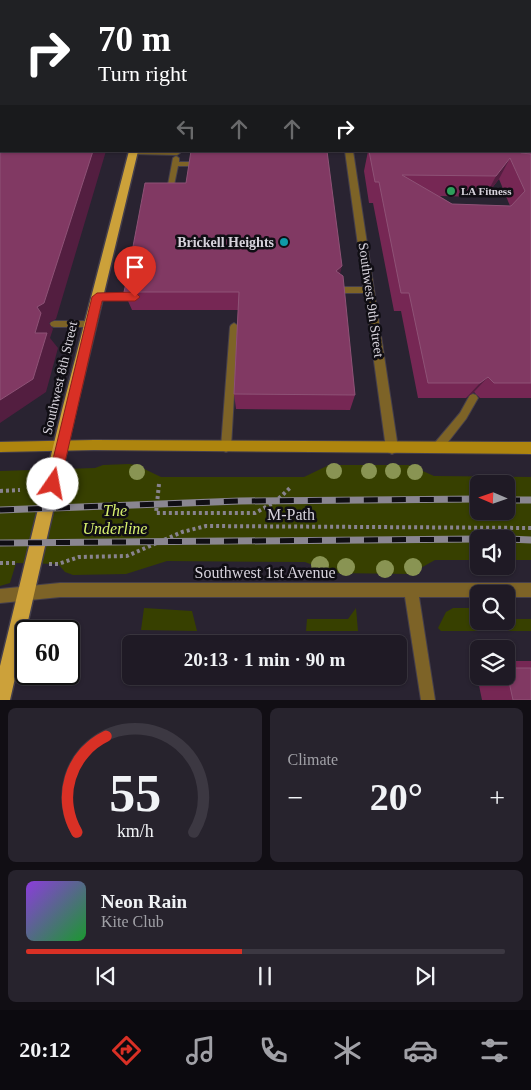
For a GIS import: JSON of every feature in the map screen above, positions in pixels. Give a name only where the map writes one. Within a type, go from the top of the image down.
[{"type":"main road","name":"Southwest 8th Street","points":[[1,700],[90,324],[134,152]]},
{"type":"main road","points":[[0,447],[531,448]]},
{"type":"street","name":"Southwest 9th Street","points":[[349,152],[392,448]]},
{"type":"street","name":"Southwest 1st Avenue","points":[[0,596],[60,590],[531,590]]},
{"type":"street","points":[[411,590],[428,700]]},
{"type":"lane","points":[[134,152],[177,152],[170,190]]},
{"type":"lane","points":[[175,164],[209,164]]},
{"type":"lane","points":[[338,290],[369,290]]},
{"type":"lane","points":[[97,297],[135,297]]},
{"type":"lane","points":[[54,324],[90,324]]},
{"type":"lane","points":[[226,446],[234,327]]},
{"type":"lane","points":[[437,448],[463,416],[473,398]]},
{"type":"path","points":[[147,0],[155,0]]},
{"type":"path","points":[[159,484],[156,514],[255,512],[275,502],[291,487]]},
{"type":"path","points":[[0,490],[20,490]]},
{"type":"path","name":"M-Path","points":[[58,564],[79,557],[128,556],[182,532],[206,526],[531,528]]},
{"type":"path","points":[[0,563],[16,563]]},
{"type":"green space","name":"The Underline","points":[[129,464],[136,465],[161,477],[304,477],[329,465],[409,465],[434,476],[470,476],[470,520],[515,520],[515,477],[531,477],[531,560],[515,560],[515,530],[470,530],[470,560],[435,560],[410,574],[333,573],[305,562],[167,561],[126,574],[73,575],[65,572],[58,564],[16,563],[10,583],[0,586],[0,471],[95,468],[103,465]]},
{"type":"green space","points":[[144,608],[192,611],[197,631],[141,630]]},
{"type":"green space","points":[[356,608],[358,631],[306,631],[307,619],[348,619]]},
{"type":"green space","points":[[453,608],[470,608],[470,630],[515,630],[515,619],[531,619],[531,631],[441,631],[438,628],[446,612]]},
{"type":"building","points":[[0,152],[93,152],[44,303],[37,307],[41,313],[35,333],[47,333],[33,379],[0,400]]},
{"type":"building","points":[[191,152],[327,152],[342,266],[336,271],[343,276],[355,395],[234,394],[239,292],[124,292],[126,283],[133,278],[128,273],[145,183],[186,183]]},
{"type":"building","points":[[369,152],[521,152],[531,154],[531,383],[494,383],[488,377],[480,383],[428,383],[409,293],[401,293],[379,182],[375,182]],"holes":[[[510,158],[525,191],[511,206],[452,204],[402,175],[496,176]]]},
{"type":"building","points":[[515,668],[531,668],[531,700],[513,700],[510,685],[515,685]]},
{"type":"railway","points":[[0,510],[240,501],[470,499]]},
{"type":"railway","points":[[515,500],[531,500]]},
{"type":"railway","points":[[0,543],[470,539]]},
{"type":"railway","points":[[515,539],[531,540]]},
{"type":"place","name":"LA Fitness","points":[[451,191]]},
{"type":"place","name":"Brickell Heights","points":[[284,242]]},
{"type":"route","points":[[53,484],[97,297],[135,297]]}]
